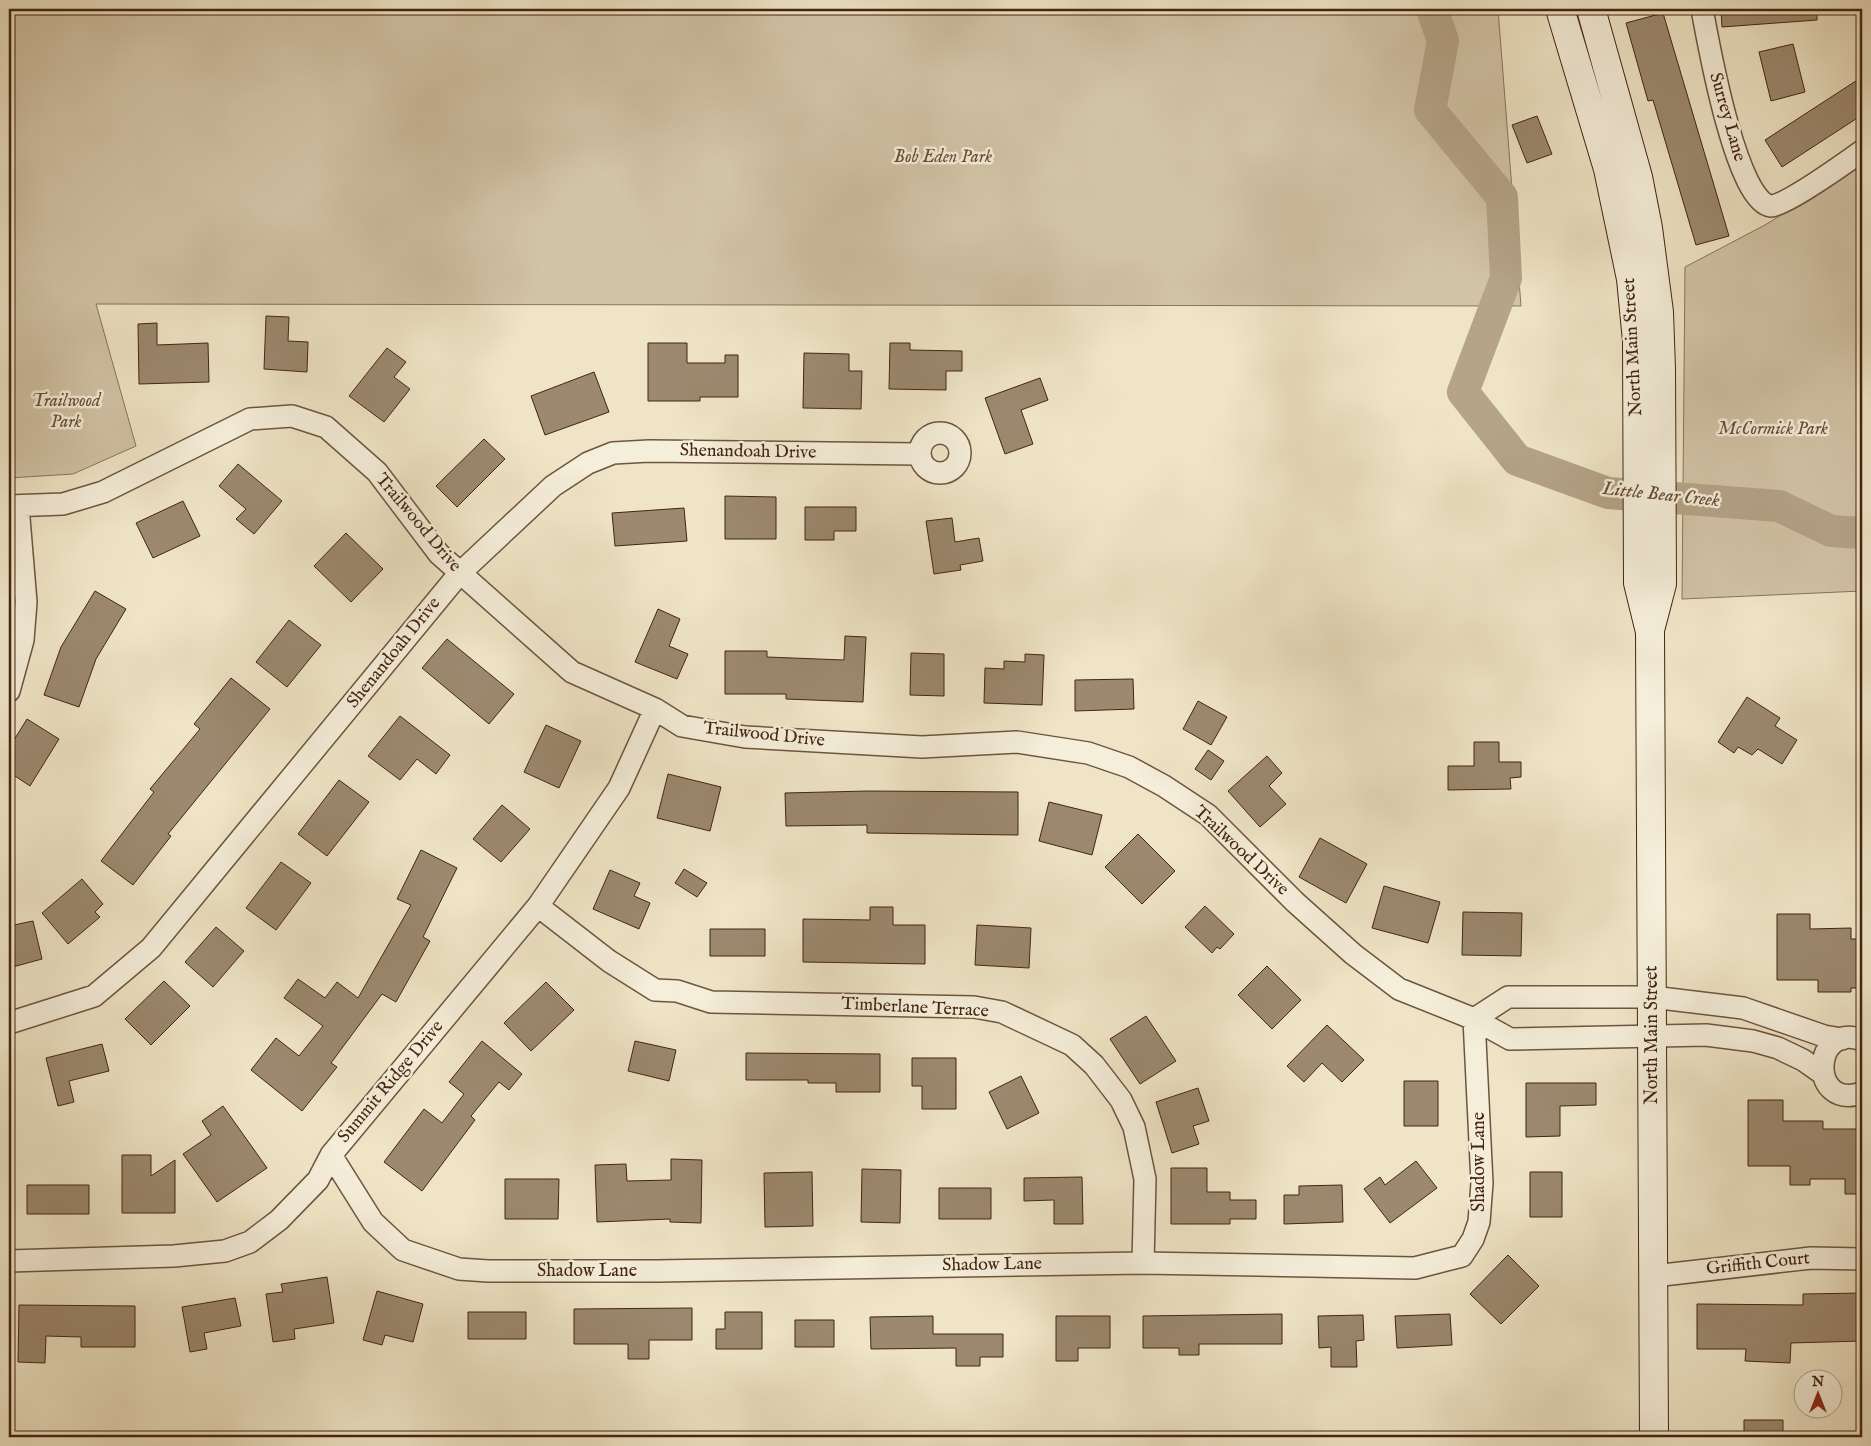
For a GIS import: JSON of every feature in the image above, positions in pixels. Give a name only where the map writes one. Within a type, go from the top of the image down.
[{"type":"main road","name":"North Main Street","points":[[1560,9],[1608,169],[1622,231],[1631,279],[1637,341],[1649,404]]},
{"type":"main road","name":"North Main Street","points":[[1590,9],[1638,177],[1648,228],[1659,312],[1649,404],[1654,1437]]},
{"type":"street","name":"Surrey Lane","points":[[1702,9],[1715,78],[1737,158],[1750,187],[1763,204],[1772,206],[1778,204],[1862,151]]},
{"type":"street","name":"Trailwood Drive","points":[[13,506],[63,504],[103,492],[250,419],[292,416],[326,428],[377,472],[439,554],[459,574],[572,672],[655,710],[682,726],[744,737],[922,748],[1017,742],[1088,753],[1129,767],[1164,786],[1208,816],[1295,902],[1353,954],[1399,989],[1474,1019],[1510,1039],[1706,1035],[1753,1040],[1803,1060],[1822,1074],[1826,1083],[1842,1094],[1862,1093]]},
{"type":"street","name":"Shenandoah Drive","points":[[9,1023],[94,996],[151,948],[459,574],[553,486],[588,463],[613,453],[649,450],[919,454]]},
{"type":"street","points":[[9,691],[23,640],[26,602],[13,506]]},
{"type":"street","name":"Summit Ridge Drive","points":[[9,1261],[174,1256],[225,1251],[250,1242],[279,1220],[318,1180],[331,1155],[538,906],[619,788],[655,710]]},
{"type":"street","name":"Timberlane Terrace","points":[[538,906],[609,961],[655,990],[677,992],[711,1002],[974,1007],[1002,1012],[1072,1045],[1094,1065],[1121,1100],[1134,1127],[1146,1179],[1143,1263]]},
{"type":"street","points":[[1474,1019],[1508,996],[1652,996],[1743,1008],[1824,1036],[1852,1040]]},
{"type":"street","name":"Shadow Lane","points":[[331,1155],[373,1222],[403,1250],[458,1269],[488,1271],[657,1271],[1143,1263],[1414,1268],[1462,1256],[1473,1239],[1479,1222],[1482,1183],[1474,1019]]},
{"type":"street","points":[[1822,1074],[1824,1055],[1834,1043],[1852,1040]]},
{"type":"street","name":"Griffith Court","points":[[1654,1276],[1811,1258],[1862,1259]]},
{"type":"green space","name":"Bob Eden Park","points":[[9,9],[1498,9],[1521,306],[96,304],[136,446],[73,474],[9,478]]},
{"type":"green space","name":"McCormick Park","points":[[1862,165],[1862,591],[1682,599],[1685,267],[1765,225]]},
{"type":"building","points":[[1721,9],[1817,9],[1817,20],[1722,27]]},
{"type":"building","points":[[1663,13],[1729,236],[1696,245],[1653,100],[1648,101],[1626,23]]},
{"type":"building","points":[[1793,44],[1805,92],[1771,101],[1759,52]]},
{"type":"building","points":[[1862,77],[1862,115],[1782,167],[1765,140]]},
{"type":"building","points":[[1537,116],[1552,154],[1527,163],[1512,125]]},
{"type":"building","points":[[266,316],[289,317],[288,341],[308,342],[307,372],[264,369]]},
{"type":"building","points":[[157,323],[157,345],[208,343],[209,382],[139,384],[138,324]]},
{"type":"building","points":[[648,343],[687,343],[687,363],[725,363],[725,355],[738,355],[738,397],[700,397],[700,401],[648,401]]},
{"type":"building","points":[[890,343],[910,343],[910,350],[962,351],[962,371],[946,371],[946,390],[889,389]]},
{"type":"building","points":[[387,348],[406,362],[394,377],[410,389],[384,422],[349,396]]},
{"type":"building","points":[[804,353],[849,354],[849,371],[862,371],[861,409],[803,408]]},
{"type":"building","points":[[594,372],[609,412],[545,435],[531,396]]},
{"type":"building","points":[[1040,378],[1048,400],[1021,410],[1033,444],[1005,454],[985,398]]},
{"type":"building","points":[[484,439],[505,459],[457,507],[436,486]]},
{"type":"building","points":[[238,464],[282,501],[254,534],[236,519],[246,509],[219,486]]},
{"type":"building","points":[[725,496],[776,497],[776,539],[725,539]]},
{"type":"building","points":[[183,501],[200,536],[153,558],[136,523]]},
{"type":"building","points":[[805,507],[856,507],[856,531],[834,531],[834,540],[805,540]]},
{"type":"building","points":[[684,508],[687,541],[615,546],[612,513]]},
{"type":"building","points":[[952,518],[955,542],[979,538],[983,561],[960,565],[961,570],[934,574],[926,521]]},
{"type":"building","points":[[346,533],[383,569],[351,602],[314,566]]},
{"type":"building","points":[[95,591],[126,609],[96,659],[79,707],[44,695],[61,647]]},
{"type":"building","points":[[658,609],[680,619],[669,646],[688,654],[677,679],[635,662]]},
{"type":"building","points":[[289,620],[321,645],[287,687],[256,662]]},
{"type":"building","points":[[845,636],[866,637],[863,702],[786,699],[786,694],[725,694],[725,651],[767,651],[767,657],[844,660]]},
{"type":"building","points":[[447,639],[514,694],[489,724],[422,668]]},
{"type":"building","points":[[911,653],[944,654],[944,696],[910,695]]},
{"type":"building","points":[[1025,654],[1044,655],[1042,705],[984,703],[985,668],[1004,669],[1004,661],[1025,662]]},
{"type":"building","points":[[231,678],[270,709],[168,834],[171,836],[133,885],[101,861],[154,792],[150,789],[200,729],[194,724]]},
{"type":"building","points":[[1133,679],[1134,709],[1075,711],[1075,680]]},
{"type":"building","points":[[1747,697],[1780,718],[1775,726],[1797,740],[1782,764],[1758,749],[1752,755],[1738,747],[1734,753],[1718,742]]},
{"type":"building","points":[[1198,701],[1227,717],[1211,745],[1183,729]]},
{"type":"building","points":[[400,716],[450,755],[436,774],[417,759],[400,780],[368,756]]},
{"type":"building","points":[[27,719],[59,739],[30,786],[9,772],[9,748]]},
{"type":"building","points":[[546,725],[581,741],[559,788],[524,772]]},
{"type":"building","points":[[1474,742],[1499,742],[1499,762],[1521,762],[1521,777],[1510,778],[1511,789],[1448,790],[1448,766],[1474,766]]},
{"type":"building","points":[[1208,750],[1224,761],[1211,780],[1195,769]]},
{"type":"building","points":[[1267,756],[1282,773],[1269,786],[1286,804],[1260,827],[1228,791]]},
{"type":"building","points":[[668,774],[721,787],[710,831],[657,818]]},
{"type":"building","points":[[339,780],[369,802],[327,856],[298,834]]},
{"type":"building","points":[[868,791],[1018,792],[1018,835],[867,833],[867,825],[786,826],[785,793]]},
{"type":"building","points":[[1049,802],[1102,815],[1092,855],[1039,841]]},
{"type":"building","points":[[502,805],[530,829],[501,862],[473,839]]},
{"type":"building","points":[[1138,834],[1175,871],[1142,904],[1105,867]]},
{"type":"building","points":[[1320,838],[1367,864],[1346,903],[1299,877]]},
{"type":"building","points":[[421,850],[457,868],[423,937],[430,941],[396,1002],[382,994],[331,1063],[337,1067],[302,1111],[251,1070],[276,1038],[299,1056],[323,1026],[284,998],[298,979],[325,998],[337,982],[358,998],[411,905],[397,899]]},
{"type":"building","points":[[281,862],[311,883],[276,930],[246,908]]},
{"type":"building","points":[[684,869],[707,883],[697,897],[675,883]]},
{"type":"building","points":[[610,870],[640,883],[634,896],[650,903],[639,929],[593,909]]},
{"type":"building","points":[[82,879],[103,904],[95,912],[100,917],[68,944],[42,913]]},
{"type":"building","points":[[1384,886],[1440,902],[1428,943],[1372,928]]},
{"type":"building","points":[[1205,906],[1234,934],[1220,949],[1217,947],[1212,953],[1185,927]]},
{"type":"building","points":[[870,907],[893,907],[893,925],[925,925],[925,964],[803,962],[803,919],[870,920]]},
{"type":"building","points":[[1463,912],[1522,913],[1521,956],[1462,955]]},
{"type":"building","points":[[1777,914],[1810,914],[1810,929],[1851,928],[1851,939],[1862,939],[1862,988],[1851,988],[1851,992],[1818,992],[1818,980],[1777,980]]},
{"type":"building","points":[[33,921],[42,959],[9,968],[9,926]]},
{"type":"building","points":[[977,925],[1031,928],[1029,968],[975,965]]},
{"type":"building","points":[[216,927],[244,951],[213,987],[185,962]]},
{"type":"building","points":[[710,929],[765,929],[765,956],[710,956]]},
{"type":"building","points":[[1267,966],[1301,1000],[1272,1029],[1238,995]]},
{"type":"building","points":[[164,981],[190,1006],[151,1045],[125,1019]]},
{"type":"building","points":[[546,982],[574,1010],[531,1051],[504,1023]]},
{"type":"building","points":[[1146,1016],[1176,1061],[1140,1084],[1110,1039]]},
{"type":"building","points":[[1327,1025],[1364,1060],[1342,1082],[1322,1063],[1304,1082],[1287,1066]]},
{"type":"building","points":[[482,1041],[522,1074],[509,1090],[499,1082],[471,1116],[475,1120],[422,1191],[384,1162],[424,1109],[442,1123],[464,1094],[449,1082]]},
{"type":"building","points":[[635,1041],[676,1050],[669,1081],[628,1071]]},
{"type":"building","points":[[102,1044],[109,1071],[69,1081],[74,1102],[58,1106],[46,1058]]},
{"type":"building","points":[[746,1053],[880,1054],[880,1092],[836,1092],[836,1083],[808,1083],[808,1080],[746,1080]]},
{"type":"building","points":[[912,1058],[956,1058],[956,1109],[922,1109],[922,1086],[912,1086]]},
{"type":"building","points":[[1021,1076],[1039,1113],[1007,1129],[989,1092]]},
{"type":"building","points":[[1404,1081],[1438,1081],[1438,1126],[1404,1126]]},
{"type":"building","points":[[1526,1083],[1596,1083],[1596,1105],[1560,1106],[1560,1136],[1526,1137]]},
{"type":"building","points":[[1198,1088],[1209,1121],[1193,1126],[1199,1144],[1172,1153],[1156,1102]]},
{"type":"building","points":[[1748,1100],[1783,1100],[1783,1121],[1823,1121],[1823,1129],[1862,1129],[1862,1194],[1845,1194],[1845,1179],[1810,1179],[1810,1185],[1790,1185],[1790,1166],[1748,1166]]},
{"type":"building","points":[[223,1106],[267,1168],[217,1202],[183,1154],[211,1135],[202,1121]]},
{"type":"building","points":[[122,1155],[151,1155],[151,1176],[175,1160],[175,1213],[122,1213]]},
{"type":"building","points":[[671,1159],[702,1160],[701,1223],[670,1222],[670,1219],[597,1222],[595,1165],[626,1164],[627,1181],[671,1180]]},
{"type":"building","points":[[1416,1161],[1437,1188],[1390,1223],[1364,1189],[1380,1177],[1385,1185]]},
{"type":"building","points":[[1171,1168],[1207,1168],[1207,1192],[1230,1192],[1230,1200],[1256,1200],[1256,1219],[1230,1219],[1230,1224],[1171,1224]]},
{"type":"building","points":[[862,1169],[901,1170],[900,1223],[861,1222]]},
{"type":"building","points":[[812,1172],[813,1226],[765,1227],[764,1173]]},
{"type":"building","points":[[1530,1172],[1562,1172],[1562,1217],[1530,1217]]},
{"type":"building","points":[[1082,1177],[1083,1224],[1054,1224],[1054,1200],[1024,1201],[1024,1178]]},
{"type":"building","points":[[505,1179],[559,1179],[558,1219],[505,1219]]},
{"type":"building","points":[[27,1185],[89,1185],[89,1214],[27,1214]]},
{"type":"building","points":[[1342,1185],[1343,1222],[1284,1224],[1284,1195],[1299,1195],[1299,1186]]},
{"type":"building","points":[[939,1188],[991,1188],[991,1219],[939,1219]]},
{"type":"building","points":[[1508,1255],[1539,1286],[1501,1324],[1470,1294]]},
{"type":"building","points":[[327,1277],[334,1323],[294,1329],[295,1339],[273,1342],[266,1294],[283,1292],[281,1284]]},
{"type":"building","points":[[377,1291],[423,1304],[413,1342],[385,1335],[382,1345],[363,1340]]},
{"type":"building","points":[[1862,1293],[1862,1341],[1791,1343],[1790,1363],[1745,1361],[1746,1349],[1697,1349],[1697,1304],[1803,1305],[1803,1294]]},
{"type":"building","points":[[235,1298],[241,1326],[204,1333],[207,1349],[190,1352],[182,1307]]},
{"type":"building","points":[[19,1305],[135,1306],[135,1347],[81,1347],[81,1337],[46,1336],[45,1363],[18,1362]]},
{"type":"building","points":[[692,1308],[692,1340],[649,1340],[649,1359],[628,1359],[628,1344],[574,1344],[574,1309]]},
{"type":"building","points":[[468,1312],[526,1312],[526,1339],[468,1339]]},
{"type":"building","points":[[725,1312],[762,1312],[762,1349],[716,1349],[716,1329],[725,1329]]},
{"type":"building","points":[[1282,1314],[1282,1344],[1199,1344],[1199,1355],[1179,1355],[1179,1348],[1143,1348],[1143,1316]]},
{"type":"building","points":[[1450,1314],[1452,1345],[1397,1348],[1395,1316]]},
{"type":"building","points":[[1363,1315],[1364,1340],[1356,1341],[1357,1367],[1331,1367],[1331,1347],[1319,1348],[1318,1316]]},
{"type":"building","points":[[933,1316],[933,1334],[1003,1334],[1003,1357],[980,1357],[980,1366],[956,1366],[956,1348],[871,1349],[870,1317]]},
{"type":"building","points":[[1056,1316],[1110,1316],[1110,1348],[1078,1348],[1078,1361],[1056,1361]]},
{"type":"building","points":[[795,1320],[834,1320],[834,1347],[795,1347]]},
{"type":"building","points":[[1744,1420],[1783,1420],[1783,1437],[1744,1437]]},
{"type":"waterway","name":"Little Bear Creek","points":[[1432,9],[1443,41],[1430,110],[1502,197],[1506,278],[1463,392],[1517,460],[1608,493],[1779,506],[1831,531],[1862,533]]},
{"type":"park label","name":"Trailwood Park","points":[[66,411]]}]
